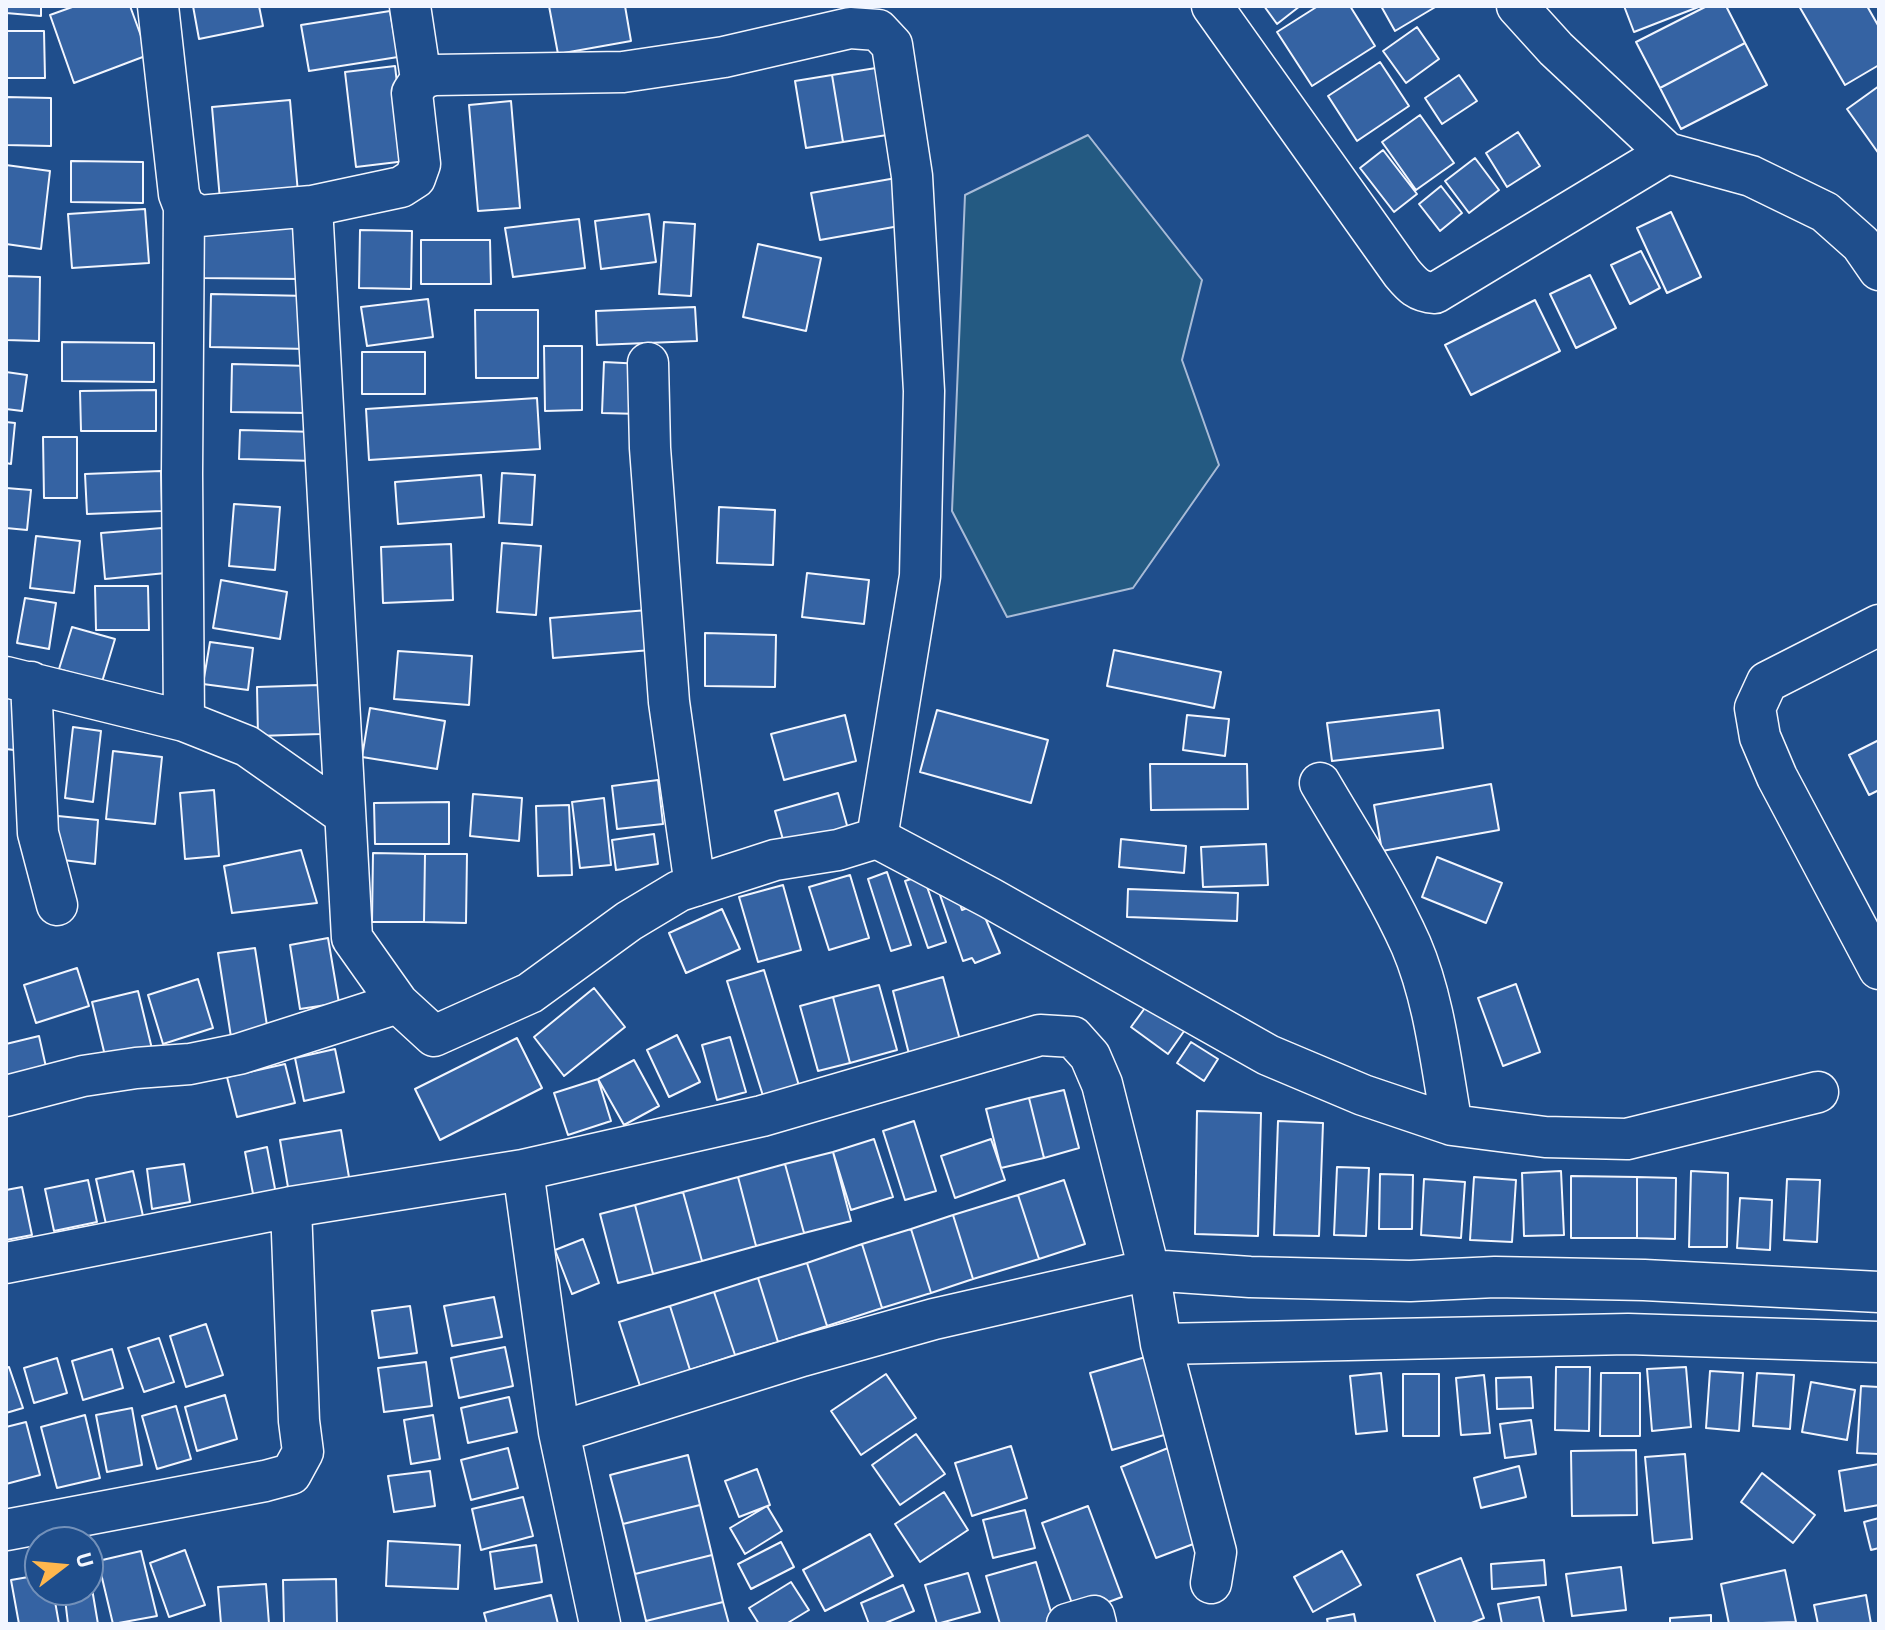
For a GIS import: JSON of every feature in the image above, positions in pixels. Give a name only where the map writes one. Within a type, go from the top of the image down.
[{"type":"street","points":[[158,6],[179,194],[184,207],[184,721]]},
{"type":"street","points":[[410,6],[421,79]]},
{"type":"street","points":[[1212,6],[1402,273],[1414,288],[1425,292],[1435,293],[1667,153]]},
{"type":"street","points":[[1517,6],[1556,49],[1667,153],[1751,176],[1825,212],[1861,244],[1879,270]]},
{"type":"street","points":[[1547,6],[1556,49]]},
{"type":"street","points":[[184,207],[199,216],[312,206],[401,187],[415,178],[420,164],[412,93],[421,79],[434,75],[623,72],[724,57],[850,28],[878,30],[892,45],[912,176],[922,360],[920,560],[877,838]]},
{"type":"street","points":[[312,206],[352,938],[398,1003],[434,1036],[530,993],[629,921],[679,891],[775,860],[838,850],[877,838],[1003,905],[1268,1055],[1363,1095],[1452,1125],[1545,1137],[1627,1139],[1818,1092]]},
{"type":"street","points":[[648,363],[650,448],[669,702],[695,886]]},
{"type":"street","points":[[1879,625],[1767,682],[1755,708],[1760,737],[1777,777],[1879,969]]},
{"type":"street","points":[[57,905],[38,833],[18,679],[184,721],[247,746],[345,815]]},
{"type":"street","points":[[1320,783],[1411,945],[1430,1005],[1452,1125]]},
{"type":"street","points":[[6,1096],[83,1076],[190,1064],[239,1054],[398,1003]]},
{"type":"street","points":[[6,1263],[291,1207],[523,1170],[762,1116],[1040,1035],[1073,1037],[1090,1056],[1102,1084],[1149,1270],[1161,1344],[1216,1552],[1211,1583]]},
{"type":"street","points":[[523,1170],[559,1432],[600,1624]]},
{"type":"street","points":[[6,1530],[291,1474],[303,1452],[299,1421],[291,1207]]},
{"type":"street","points":[[559,1432],[919,1323],[1149,1270],[1250,1277],[1410,1281],[1495,1277],[1644,1280],[1879,1292]]},
{"type":"street","points":[[1161,1344],[1628,1334],[1879,1342]]},
{"type":"street","points":[[1067,1624],[1094,1616],[1096,1624]]},
{"type":"shaded area","points":[[1088,135],[1202,280],[1182,360],[1219,465],[1133,588],[1007,617],[952,511],[965,195]]},
{"type":"building","points":[[6,6],[41,6],[41,16],[6,13]]},
{"type":"building","points":[[75,6],[130,6],[148,55],[74,83],[50,15]]},
{"type":"building","points":[[193,6],[259,6],[263,26],[199,39]]},
{"type":"building","points":[[549,6],[625,6],[631,41],[558,54]]},
{"type":"building","points":[[1264,6],[1300,6],[1277,24]]},
{"type":"building","points":[[1318,6],[1350,6],[1375,46],[1312,86],[1277,32]]},
{"type":"building","points":[[1381,6],[1437,6],[1395,31]]},
{"type":"building","points":[[1624,6],[1701,6],[1634,32]]},
{"type":"building","points":[[1707,6],[1726,6],[1745,43],[1660,88],[1636,42]]},
{"type":"building","points":[[1799,6],[1867,6],[1879,27],[1879,65],[1845,85]]},
{"type":"building","points":[[390,11],[398,57],[309,71],[301,25]]},
{"type":"building","points":[[1417,27],[1439,59],[1406,83],[1383,51]]},
{"type":"building","points":[[6,31],[44,31],[45,78],[6,78]]},
{"type":"building","points":[[1745,43],[1767,85],[1681,129],[1660,88]]},
{"type":"building","points":[[1380,62],[1409,106],[1357,141],[1328,96]]},
{"type":"building","points":[[395,66],[406,161],[356,167],[345,72]]},
{"type":"building","points":[[876,68],[887,135],[843,142],[832,75]]},
{"type":"building","points":[[832,75],[843,142],[806,148],[795,81]]},
{"type":"building","points":[[1459,75],[1477,101],[1442,124],[1425,98]]},
{"type":"building","points":[[1879,86],[1879,154],[1847,109]]},
{"type":"building","points":[[6,97],[51,98],[51,146],[6,145]]},
{"type":"building","points":[[290,100],[298,193],[220,200],[212,107]]},
{"type":"building","points":[[511,101],[520,208],[478,211],[469,105]]},
{"type":"building","points":[[1420,115],[1454,163],[1416,190],[1382,142]]},
{"type":"building","points":[[1518,132],[1540,166],[1507,187],[1486,153]]},
{"type":"building","points":[[1383,150],[1417,194],[1394,212],[1360,168]]},
{"type":"building","points":[[1475,158],[1499,190],[1469,213],[1445,181]]},
{"type":"building","points":[[71,161],[143,162],[143,203],[71,202]]},
{"type":"building","points":[[6,165],[50,171],[41,249],[6,244]]},
{"type":"building","points":[[896,178],[905,225],[820,240],[811,193]]},
{"type":"building","points":[[1441,186],[1462,213],[1440,231],[1419,204]]},
{"type":"building","points":[[145,209],[149,263],[72,268],[68,214]]},
{"type":"building","points":[[1671,212],[1701,277],[1667,293],[1637,228]]},
{"type":"building","points":[[649,214],[656,262],[601,269],[595,221]]},
{"type":"building","points":[[579,219],[585,268],[513,277],[505,228]]},
{"type":"building","points":[[664,222],[695,224],[691,296],[659,294]]},
{"type":"building","points":[[200,225],[303,225],[302,279],[200,278]]},
{"type":"building","points":[[360,230],[412,231],[411,289],[359,288]]},
{"type":"building","points":[[421,240],[490,240],[491,284],[421,284]]},
{"type":"building","points":[[758,244],[821,258],[806,331],[743,317]]},
{"type":"building","points":[[1641,251],[1660,288],[1630,304],[1611,265]]},
{"type":"building","points":[[1590,275],[1616,328],[1576,348],[1550,294]]},
{"type":"building","points":[[6,276],[40,277],[39,341],[6,340]]},
{"type":"building","points":[[211,294],[309,296],[308,349],[210,347]]},
{"type":"building","points":[[428,299],[433,337],[367,346],[361,307]]},
{"type":"building","points":[[1535,300],[1560,351],[1471,395],[1445,345]]},
{"type":"building","points":[[695,307],[697,341],[597,345],[596,311]]},
{"type":"building","points":[[475,310],[538,310],[538,378],[476,378]]},
{"type":"building","points":[[62,342],[154,343],[154,382],[62,381]]},
{"type":"building","points":[[544,346],[582,346],[582,410],[545,411]]},
{"type":"building","points":[[362,352],[425,352],[425,394],[362,394]]},
{"type":"building","points":[[604,362],[643,364],[640,414],[602,413]]},
{"type":"building","points":[[232,364],[310,366],[309,413],[231,412]]},
{"type":"building","points":[[6,372],[27,375],[22,411],[6,409]]},
{"type":"building","points":[[156,390],[156,431],[81,431],[80,391]]},
{"type":"building","points":[[537,398],[540,449],[369,460],[366,409]]},
{"type":"building","points":[[6,422],[15,423],[11,464],[6,463]]},
{"type":"building","points":[[240,430],[317,432],[316,461],[239,459]]},
{"type":"building","points":[[43,437],[77,437],[77,498],[44,498]]},
{"type":"building","points":[[161,471],[162,511],[87,514],[85,474]]},
{"type":"building","points":[[502,473],[535,475],[532,525],[499,523]]},
{"type":"building","points":[[481,475],[484,517],[398,524],[395,482]]},
{"type":"building","points":[[6,488],[31,490],[27,530],[6,528]]},
{"type":"building","points":[[234,504],[280,507],[275,570],[229,566]]},
{"type":"building","points":[[719,507],[775,510],[773,565],[717,563]]},
{"type":"building","points":[[162,528],[166,573],[105,579],[101,533]]},
{"type":"building","points":[[36,536],[80,541],[74,593],[30,588]]},
{"type":"building","points":[[502,543],[541,546],[536,615],[497,612]]},
{"type":"building","points":[[451,544],[453,600],[383,603],[381,547]]},
{"type":"building","points":[[807,573],[869,580],[864,624],[802,617]]},
{"type":"building","points":[[221,580],[287,592],[280,639],[213,628]]},
{"type":"building","points":[[95,586],[148,586],[149,630],[96,630]]},
{"type":"building","points":[[25,598],[56,603],[49,649],[17,643]]},
{"type":"building","points":[[648,610],[651,650],[553,658],[550,618]]},
{"type":"building","points":[[72,627],[115,639],[102,682],[59,669]]},
{"type":"building","points":[[705,633],[776,635],[775,687],[705,686]]},
{"type":"building","points":[[210,642],[253,648],[248,690],[203,684]]},
{"type":"building","points":[[1114,650],[1221,672],[1214,708],[1107,686]]},
{"type":"building","points":[[398,651],[472,656],[469,705],[394,699]]},
{"type":"building","points":[[319,685],[321,734],[258,736],[257,687]]},
{"type":"building","points":[[6,697],[21,699],[14,750],[6,749]]},
{"type":"building","points":[[370,708],[445,721],[437,769],[362,757]]},
{"type":"building","points":[[937,710],[1048,740],[1031,803],[920,772]]},
{"type":"building","points":[[1439,710],[1443,748],[1332,761],[1327,723]]},
{"type":"building","points":[[845,715],[856,761],[784,780],[771,734]]},
{"type":"building","points":[[1187,715],[1229,719],[1225,756],[1183,750]]},
{"type":"building","points":[[73,727],[101,731],[93,802],[65,798]]},
{"type":"building","points":[[1879,740],[1879,790],[1869,795],[1849,755]]},
{"type":"building","points":[[113,751],[162,757],[155,824],[106,819]]},
{"type":"building","points":[[1150,764],[1247,764],[1248,809],[1151,810]]},
{"type":"building","points":[[658,780],[663,824],[617,829],[612,786]]},
{"type":"building","points":[[1491,784],[1499,830],[1382,851],[1374,805]]},
{"type":"building","points":[[214,790],[219,856],[185,859],[180,793]]},
{"type":"building","points":[[838,793],[848,829],[785,847],[775,811]]},
{"type":"building","points":[[473,794],[522,798],[519,841],[470,836]]},
{"type":"building","points":[[604,798],[611,865],[580,868],[572,802]]},
{"type":"building","points":[[449,802],[449,844],[375,844],[374,803]]},
{"type":"building","points":[[569,805],[572,875],[538,876],[536,806]]},
{"type":"building","points":[[58,816],[98,820],[95,864],[55,859]]},
{"type":"building","points":[[654,834],[658,864],[616,870],[612,840]]},
{"type":"building","points":[[1121,839],[1186,846],[1184,873],[1119,867]]},
{"type":"building","points":[[1266,844],[1268,885],[1203,887],[1201,847]]},
{"type":"building","points":[[301,850],[317,903],[232,913],[224,866]]},
{"type":"building","points":[[373,853],[425,854],[424,922],[372,922]]},
{"type":"building","points":[[425,854],[467,854],[466,923],[424,922]]},
{"type":"building","points":[[1437,857],[1502,883],[1486,923],[1422,897]]},
{"type":"building","points":[[887,872],[911,945],[891,951],[868,879]]},
{"type":"building","points":[[850,875],[869,938],[829,950],[809,887]]},
{"type":"building","points":[[923,875],[946,942],[928,948],[905,881]]},
{"type":"building","points":[[783,885],[801,950],[758,962],[739,897]]},
{"type":"building","points":[[1128,889],[1238,893],[1237,921],[1127,917]]},
{"type":"building","points":[[955,890],[962,910],[979,903],[1000,953],[975,963],[972,958],[963,961],[940,895]]},
{"type":"building","points":[[722,909],[740,949],[686,973],[669,933]]},
{"type":"building","points":[[328,938],[339,1003],[300,1009],[290,945]]},
{"type":"building","points":[[255,948],[268,1032],[231,1037],[218,953]]},
{"type":"building","points":[[77,968],[89,1006],[36,1023],[24,985]]},
{"type":"building","points":[[764,970],[800,1089],[764,1099],[727,981]]},
{"type":"building","points":[[943,977],[960,1040],[909,1054],[893,991]]},
{"type":"building","points":[[198,979],[213,1028],[163,1044],[148,995]]},
{"type":"building","points":[[1516,984],[1540,1052],[1503,1066],[1478,998]]},
{"type":"building","points":[[879,985],[897,1050],[850,1063],[833,997]]},
{"type":"building","points":[[594,988],[625,1027],[564,1076],[534,1037]]},
{"type":"building","points":[[138,991],[153,1053],[107,1064],[92,1002]]},
{"type":"building","points":[[833,997],[850,1063],[818,1071],[800,1006]]},
{"type":"building","points":[[1150,1001],[1187,1027],[1168,1054],[1131,1027]]},
{"type":"building","points":[[677,1035],[700,1082],[669,1097],[647,1050]]},
{"type":"building","points":[[39,1036],[46,1067],[6,1077],[6,1044]]},
{"type":"building","points":[[730,1037],[746,1092],[717,1100],[702,1045]]},
{"type":"building","points":[[517,1038],[542,1088],[440,1140],[415,1089]]},
{"type":"building","points":[[1191,1042],[1218,1059],[1204,1081],[1177,1063]]},
{"type":"building","points":[[335,1049],[344,1092],[304,1101],[295,1058]]},
{"type":"building","points":[[634,1060],[659,1106],[624,1125],[598,1079]]},
{"type":"building","points":[[285,1064],[295,1103],[237,1117],[227,1077]]},
{"type":"building","points":[[598,1079],[611,1121],[568,1135],[554,1093]]},
{"type":"building","points":[[1064,1090],[1079,1148],[1044,1158],[1029,1098]]},
{"type":"building","points":[[1029,1098],[1044,1158],[1001,1168],[986,1109]]},
{"type":"building","points":[[1197,1111],[1261,1113],[1258,1236],[1195,1234]]},
{"type":"building","points":[[914,1121],[936,1191],[905,1200],[883,1131]]},
{"type":"building","points":[[1278,1121],[1323,1123],[1319,1236],[1274,1235]]},
{"type":"building","points":[[341,1130],[351,1189],[290,1199],[280,1140]]},
{"type":"building","points":[[874,1139],[893,1197],[851,1210],[833,1152]]},
{"type":"building","points":[[991,1139],[1005,1180],[955,1198],[941,1156]]},
{"type":"building","points":[[267,1147],[276,1194],[254,1199],[245,1152]]},
{"type":"building","points":[[833,1152],[851,1221],[804,1233],[785,1164]]},
{"type":"building","points":[[184,1164],[190,1202],[152,1209],[147,1169]]},
{"type":"building","points":[[785,1164],[804,1233],[756,1246],[738,1177]]},
{"type":"building","points":[[1337,1167],[1369,1168],[1366,1236],[1334,1235]]},
{"type":"building","points":[[133,1171],[143,1216],[106,1224],[96,1179]]},
{"type":"building","points":[[1561,1171],[1564,1235],[1524,1236],[1522,1173]]},
{"type":"building","points":[[1691,1171],[1728,1173],[1727,1247],[1689,1247]]},
{"type":"building","points":[[1380,1174],[1413,1175],[1412,1229],[1379,1229]]},
{"type":"building","points":[[1571,1176],[1637,1177],[1637,1238],[1571,1238]]},
{"type":"building","points":[[738,1177],[756,1246],[702,1261],[683,1192]]},
{"type":"building","points":[[1474,1177],[1516,1180],[1512,1242],[1470,1240]]},
{"type":"building","points":[[1637,1177],[1676,1178],[1675,1239],[1637,1238]]},
{"type":"building","points":[[1424,1179],[1465,1182],[1461,1238],[1421,1235]]},
{"type":"building","points":[[1787,1179],[1820,1180],[1817,1242],[1784,1240]]},
{"type":"building","points":[[88,1180],[97,1222],[54,1231],[45,1189]]},
{"type":"building","points":[[1064,1180],[1085,1244],[1039,1259],[1018,1195]]},
{"type":"building","points":[[22,1187],[32,1235],[6,1240],[6,1190]]},
{"type":"building","points":[[683,1192],[702,1261],[653,1274],[635,1205]]},
{"type":"building","points":[[1018,1195],[1039,1259],[973,1279],[953,1215]]},
{"type":"building","points":[[1740,1198],[1772,1200],[1770,1250],[1737,1248]]},
{"type":"building","points":[[635,1205],[653,1274],[618,1283],[600,1214]]},
{"type":"building","points":[[953,1215],[973,1279],[931,1293],[911,1229]]},
{"type":"building","points":[[911,1229],[931,1293],[882,1308],[862,1244]]},
{"type":"building","points":[[583,1239],[599,1283],[572,1294],[555,1250]]},
{"type":"building","points":[[862,1244],[882,1308],[827,1326],[807,1263]]},
{"type":"building","points":[[807,1263],[827,1326],[778,1342],[758,1278]]},
{"type":"building","points":[[758,1278],[778,1342],[735,1355],[714,1292]]},
{"type":"building","points":[[714,1292],[735,1355],[690,1370],[670,1306]]},
{"type":"building","points":[[494,1297],[502,1337],[452,1346],[444,1306]]},
{"type":"building","points":[[410,1306],[417,1353],[379,1358],[372,1311]]},
{"type":"building","points":[[670,1306],[690,1370],[640,1386],[619,1322]]},
{"type":"building","points":[[206,1324],[223,1375],[186,1387],[170,1336]]},
{"type":"building","points":[[159,1338],[174,1382],[144,1392],[128,1348]]},
{"type":"building","points":[[505,1347],[513,1386],[459,1398],[451,1358]]},
{"type":"building","points":[[112,1349],[123,1388],[83,1400],[72,1361]]},
{"type":"building","points":[[1156,1354],[1178,1431],[1112,1450],[1090,1373]]},
{"type":"building","points":[[57,1358],[67,1393],[34,1403],[24,1368]]},
{"type":"building","points":[[426,1362],[432,1406],[384,1412],[378,1368]]},
{"type":"building","points":[[9,1367],[23,1408],[6,1413],[6,1368]]},
{"type":"building","points":[[1556,1367],[1590,1367],[1589,1431],[1555,1430]]},
{"type":"building","points":[[1686,1367],[1691,1427],[1652,1431],[1647,1369]]},
{"type":"building","points":[[1710,1371],[1743,1373],[1739,1431],[1706,1428]]},
{"type":"building","points":[[1381,1373],[1387,1431],[1356,1434],[1350,1376]]},
{"type":"building","points":[[1601,1373],[1640,1373],[1640,1436],[1600,1436]]},
{"type":"building","points":[[1757,1373],[1794,1375],[1790,1429],[1753,1426]]},
{"type":"building","points":[[886,1374],[916,1418],[861,1455],[831,1411]]},
{"type":"building","points":[[1403,1374],[1439,1374],[1439,1436],[1403,1436]]},
{"type":"building","points":[[1484,1375],[1490,1433],[1461,1435],[1456,1378]]},
{"type":"building","points":[[1531,1377],[1533,1408],[1497,1409],[1496,1378]]},
{"type":"building","points":[[1811,1382],[1855,1390],[1847,1440],[1802,1432]]},
{"type":"building","points":[[1861,1386],[1879,1387],[1879,1454],[1857,1453]]},
{"type":"building","points":[[225,1395],[237,1439],[197,1451],[185,1407]]},
{"type":"building","points":[[509,1397],[517,1432],[468,1443],[461,1408]]},
{"type":"building","points":[[176,1406],[191,1459],[157,1469],[142,1416]]},
{"type":"building","points":[[132,1408],[142,1465],[107,1472],[96,1415]]},
{"type":"building","points":[[85,1415],[100,1478],[57,1488],[41,1427]]},
{"type":"building","points":[[433,1415],[440,1459],[411,1464],[404,1420]]},
{"type":"building","points":[[1531,1420],[1536,1454],[1505,1458],[1500,1424]]},
{"type":"building","points":[[26,1422],[40,1475],[6,1484],[6,1427]]},
{"type":"building","points":[[916,1434],[945,1474],[900,1505],[872,1465]]},
{"type":"building","points":[[1011,1446],[1027,1498],[972,1516],[955,1463]]},
{"type":"building","points":[[508,1448],[518,1488],[471,1500],[461,1460]]},
{"type":"building","points":[[1168,1448],[1204,1540],[1156,1558],[1121,1467]]},
{"type":"building","points":[[1636,1450],[1637,1515],[1572,1516],[1571,1451]]},
{"type":"building","points":[[1685,1454],[1692,1539],[1653,1543],[1645,1457]]},
{"type":"building","points":[[688,1455],[700,1505],[623,1524],[610,1475]]},
{"type":"building","points":[[1879,1464],[1879,1505],[1845,1511],[1839,1471]]},
{"type":"building","points":[[1519,1466],[1526,1497],[1481,1508],[1474,1478]]},
{"type":"building","points":[[757,1469],[770,1505],[739,1517],[725,1481]]},
{"type":"building","points":[[430,1471],[435,1506],[394,1512],[388,1476]]},
{"type":"building","points":[[1762,1473],[1815,1515],[1793,1543],[1741,1502]]},
{"type":"building","points":[[944,1492],[968,1530],[920,1562],[895,1524]]},
{"type":"building","points":[[523,1497],[533,1536],[481,1550],[472,1509]]},
{"type":"building","points":[[700,1505],[712,1555],[635,1574],[623,1524]]},
{"type":"building","points":[[767,1506],[782,1531],[745,1554],[730,1528]]},
{"type":"building","points":[[1088,1506],[1122,1597],[1076,1614],[1042,1523]]},
{"type":"building","points":[[1025,1510],[1035,1548],[993,1558],[983,1520]]},
{"type":"building","points":[[1879,1518],[1879,1548],[1871,1550],[1864,1522]]},
{"type":"building","points":[[870,1534],[893,1576],[825,1611],[803,1570]]},
{"type":"building","points":[[388,1541],[460,1545],[458,1589],[386,1586]]},
{"type":"building","points":[[781,1542],[794,1567],[751,1589],[738,1564]]},
{"type":"building","points":[[536,1545],[542,1582],[495,1589],[490,1552]]},
{"type":"building","points":[[185,1550],[205,1605],[169,1617],[150,1563]]},
{"type":"building","points":[[141,1551],[157,1616],[113,1624],[104,1586],[104,1560]]},
{"type":"building","points":[[1342,1551],[1361,1585],[1313,1612],[1294,1577]]},
{"type":"building","points":[[712,1555],[723,1602],[646,1621],[635,1574]]},
{"type":"building","points":[[1461,1558],[1484,1618],[1469,1624],[1436,1624],[1417,1575]]},
{"type":"building","points":[[1544,1560],[1546,1585],[1492,1589],[1491,1564]]},
{"type":"building","points":[[1036,1562],[1054,1622],[1000,1624],[986,1576]]},
{"type":"building","points":[[1621,1567],[1626,1610],[1572,1616],[1566,1574]]},
{"type":"building","points":[[1785,1570],[1796,1622],[1729,1624],[1721,1584]]},
{"type":"building","points":[[968,1573],[980,1612],[937,1624],[925,1585]]},
{"type":"building","points":[[24,1578],[24,1606],[56,1606],[59,1624],[19,1624],[11,1580]]},
{"type":"building","points":[[336,1579],[337,1624],[284,1624],[283,1580]]},
{"type":"building","points":[[791,1582],[809,1610],[786,1624],[759,1624],[749,1608]]},
{"type":"building","points":[[266,1584],[269,1624],[221,1624],[218,1587]]},
{"type":"building","points":[[903,1585],[914,1611],[883,1624],[869,1624],[861,1603]]},
{"type":"building","points":[[551,1595],[558,1624],[487,1624],[484,1613]]},
{"type":"building","points":[[1866,1595],[1871,1624],[1818,1624],[1814,1605]]},
{"type":"building","points":[[1539,1597],[1544,1623],[1502,1624],[1498,1604]]},
{"type":"building","points":[[723,1602],[729,1624],[647,1624],[646,1621]]},
{"type":"building","points":[[66,1606],[95,1606],[98,1624],[68,1624]]},
{"type":"building","points":[[1354,1614],[1356,1624],[1328,1624],[1327,1619]]},
{"type":"building","points":[[1711,1615],[1711,1624],[1670,1624],[1670,1618]]}]
